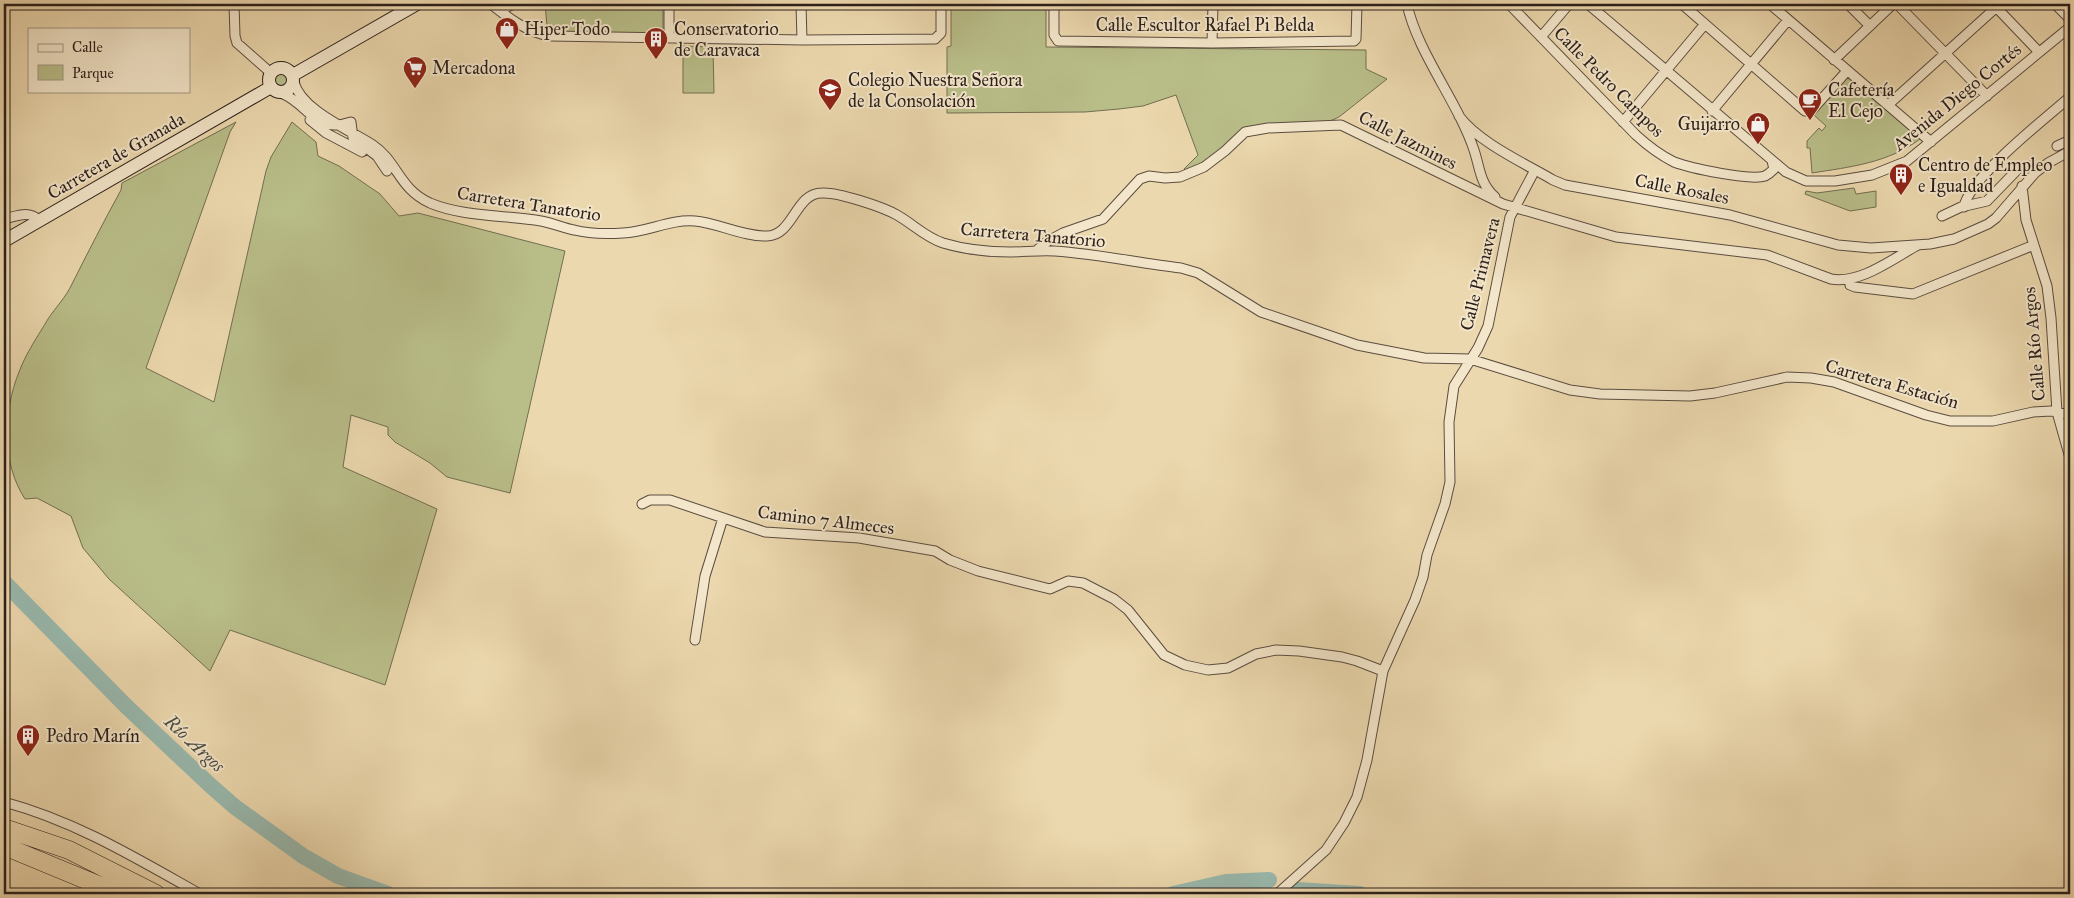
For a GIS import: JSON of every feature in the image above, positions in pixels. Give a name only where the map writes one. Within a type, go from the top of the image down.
[{"type":"highway","points":[[4,828],[69,850],[156,894]]},
{"type":"highway","points":[[4,846],[120,894]]},
{"type":"main road","name":"Carretera de Granada","points":[[4,241],[276,90],[291,89],[293,79],[417,4]]},
{"type":"main road","points":[[276,90],[269,80],[271,74],[277,69],[284,68],[293,79]]},
{"type":"street","points":[[234,4],[237,43],[271,74]]},
{"type":"street","points":[[491,4],[540,35],[802,40],[927,39],[939,37],[941,4]]},
{"type":"street","points":[[500,11],[513,4]]},
{"type":"street","points":[[669,4],[669,38]]},
{"type":"street","points":[[801,4],[802,40]]},
{"type":"street","name":"Calle Escultor Rafael Pi Belda","points":[[1054,4],[1053,31],[1055,39],[1062,41],[1212,43],[1355,41],[1356,4]]},
{"type":"street","points":[[1212,43],[1213,4]]},
{"type":"street","points":[[1407,4],[1424,48],[1474,150],[1486,189],[1507,209],[1510,216]]},
{"type":"street","name":"Calle Pedro Campos","points":[[1509,4],[1623,122],[1653,149],[1687,167],[1759,177],[1772,172],[1774,169],[1772,161]]},
{"type":"street","points":[[1541,37],[1570,4]]},
{"type":"street","name":"Avenida Diego Cortés","points":[[1588,4],[1772,161],[1786,172],[1806,181],[1835,181],[1872,175],[1907,161],[2070,27]]},
{"type":"street","points":[[1682,4],[1808,112],[1816,106],[1847,70]]},
{"type":"street","points":[[1772,4],[1834,60],[1931,142]]},
{"type":"street","points":[[1848,4],[1870,26]]},
{"type":"street","points":[[1834,60],[1893,4]]},
{"type":"street","points":[[1897,4],[1987,96]]},
{"type":"street","points":[[2055,4],[2070,19]]},
{"type":"street","points":[[1888,105],[1996,5],[2040,52]]},
{"type":"street","points":[[1712,111],[1788,20]]},
{"type":"street","points":[[1623,122],[1705,24]]},
{"type":"street","points":[[293,79],[295,87],[313,108],[339,125]]},
{"type":"street","points":[[276,90],[326,125],[339,125],[351,122],[351,132],[356,141],[377,156],[387,172]]},
{"type":"street","points":[[1964,207],[1970,192],[1985,174],[2070,97]]},
{"type":"street","points":[[296,104],[318,127],[369,156],[387,172]]},
{"type":"street","name":"Calle Rosales","points":[[1458,116],[1472,131],[1486,140],[1535,170],[1565,184],[1730,215],[1838,245],[1871,248],[1918,245]]},
{"type":"street","name":"Calle Jazmines","points":[[1037,250],[1048,241],[1063,233],[1103,219],[1140,179],[1149,176],[1180,177],[1204,167],[1225,151],[1241,134],[1251,130],[1341,125],[1371,138],[1471,190],[1515,208],[1616,237],[1645,242],[1757,252],[1831,279],[1840,281],[1851,279]]},
{"type":"street","points":[[351,132],[380,150],[406,186]]},
{"type":"street","points":[[1474,150],[1475,143],[1486,140]]},
{"type":"street","points":[[2057,146],[2070,140]]},
{"type":"street","points":[[2034,245],[1912,294],[1854,287],[1850,284],[1851,279],[1918,245],[1954,239],[1988,224],[1996,218],[2022,186],[2039,169],[2070,151]]},
{"type":"street","points":[[1942,216],[1964,207],[1987,201],[2006,179],[2019,168],[2030,166],[2039,169]]},
{"type":"street","name":"Calle Primavera","points":[[1277,894],[1326,850],[1355,803],[1363,779],[1383,671],[1423,577],[1427,555],[1445,504],[1450,482],[1450,422],[1454,386],[1488,326],[1510,216],[1535,170]]},
{"type":"street","name":"Carretera Tanatorio","points":[[387,172],[430,203],[485,214],[542,221],[579,231],[603,234],[636,232],[674,222],[693,221],[767,236],[780,231],[787,225],[808,198],[815,194],[831,194],[884,209],[897,215],[922,233],[944,243],[1007,252],[1037,250],[1071,252],[1181,268],[1198,273],[1261,312],[1357,345],[1424,358],[1470,359]]},
{"type":"street","points":[[1471,190],[1480,173]]},
{"type":"street","name":"Calle Río Argos","points":[[2022,186],[2026,220],[2045,276],[2049,303],[2057,412],[2070,458]]},
{"type":"street","points":[[4,219],[30,214],[39,220]]},
{"type":"street","name":"Carretera Estación","points":[[1470,359],[1548,384],[1600,394],[1690,396],[1715,393],[1786,377],[1834,382],[1926,415],[1950,421],[1993,421],[2033,412],[2070,414]]},
{"type":"street","name":"Camino 7 Almeces","points":[[642,504],[650,500],[670,500],[765,532],[859,538],[935,551],[950,560],[978,570],[1050,589],[1068,581],[1083,582],[1114,599],[1128,610],[1164,656],[1174,661],[1208,670],[1228,668],[1256,654],[1286,650],[1342,657],[1383,671]]},
{"type":"street","points":[[695,640],[705,576],[723,518]]},
{"type":"street","points":[[4,802],[56,818],[84,831],[200,894]]},
{"type":"green space","points":[[545,4],[663,4],[663,38],[548,36]]},
{"type":"green space","points":[[951,4],[1046,4],[1046,47],[1366,50],[1366,69],[1387,79],[1339,117],[1328,122],[1259,127],[1188,172],[1184,169],[1198,155],[1176,95],[1143,106],[1085,112],[947,113],[947,47],[951,46]]},
{"type":"green space","points":[[683,46],[713,47],[714,93],[683,93]]},
{"type":"green space","points":[[281,70],[288,73],[291,80],[288,87],[281,90],[274,87],[271,80],[274,73]]},
{"type":"green space","points":[[1847,77],[1920,139],[1895,154],[1882,159],[1812,173],[1810,148],[1807,148],[1807,141],[1819,128],[1822,131],[1826,126],[1814,115]]},
{"type":"green space","points":[[236,122],[230,132],[146,368],[214,402],[266,171],[271,157],[292,122],[316,142],[318,156],[339,166],[380,194],[399,216],[418,213],[565,251],[510,493],[447,477],[430,463],[395,442],[388,435],[388,427],[351,415],[343,467],[437,509],[385,685],[230,630],[210,671],[109,579],[83,548],[71,516],[37,498],[25,499],[17,485],[12,469],[8,453],[8,420],[10,404],[19,372],[36,338],[70,289],[121,190],[122,183]]},
{"type":"green space","points":[[1854,188],[1856,194],[1876,191],[1876,207],[1850,211],[1805,194],[1806,191],[1817,193]]},
{"type":"waterway","name":"Río Argos","points":[[4,582],[126,706],[235,807],[303,856],[338,876],[388,894]]},
{"type":"waterway","name":"Río Argos","points":[[1173,894],[1226,882],[1269,880]]},
{"type":"waterway","name":"Río Argos","points":[[1297,890],[1360,894]]},
{"type":"place","name":"Hiper Todo","points":[[507,50]]},
{"type":"place","name":"Conservatorio de Caravaca","points":[[656,60]]},
{"type":"place","name":"Mercadona","points":[[415,89]]},
{"type":"place","name":"Colegio Nuestra Señora de la Consolación","points":[[830,111]]},
{"type":"place","name":"Cafetería El Cejo","points":[[1810,121]]},
{"type":"place","name":"Guijarro","points":[[1758,145]]},
{"type":"place","name":"Centro de Empleo e Igualdad","points":[[1901,196]]},
{"type":"place","name":"Pedro Marín","points":[[28,757]]}]
